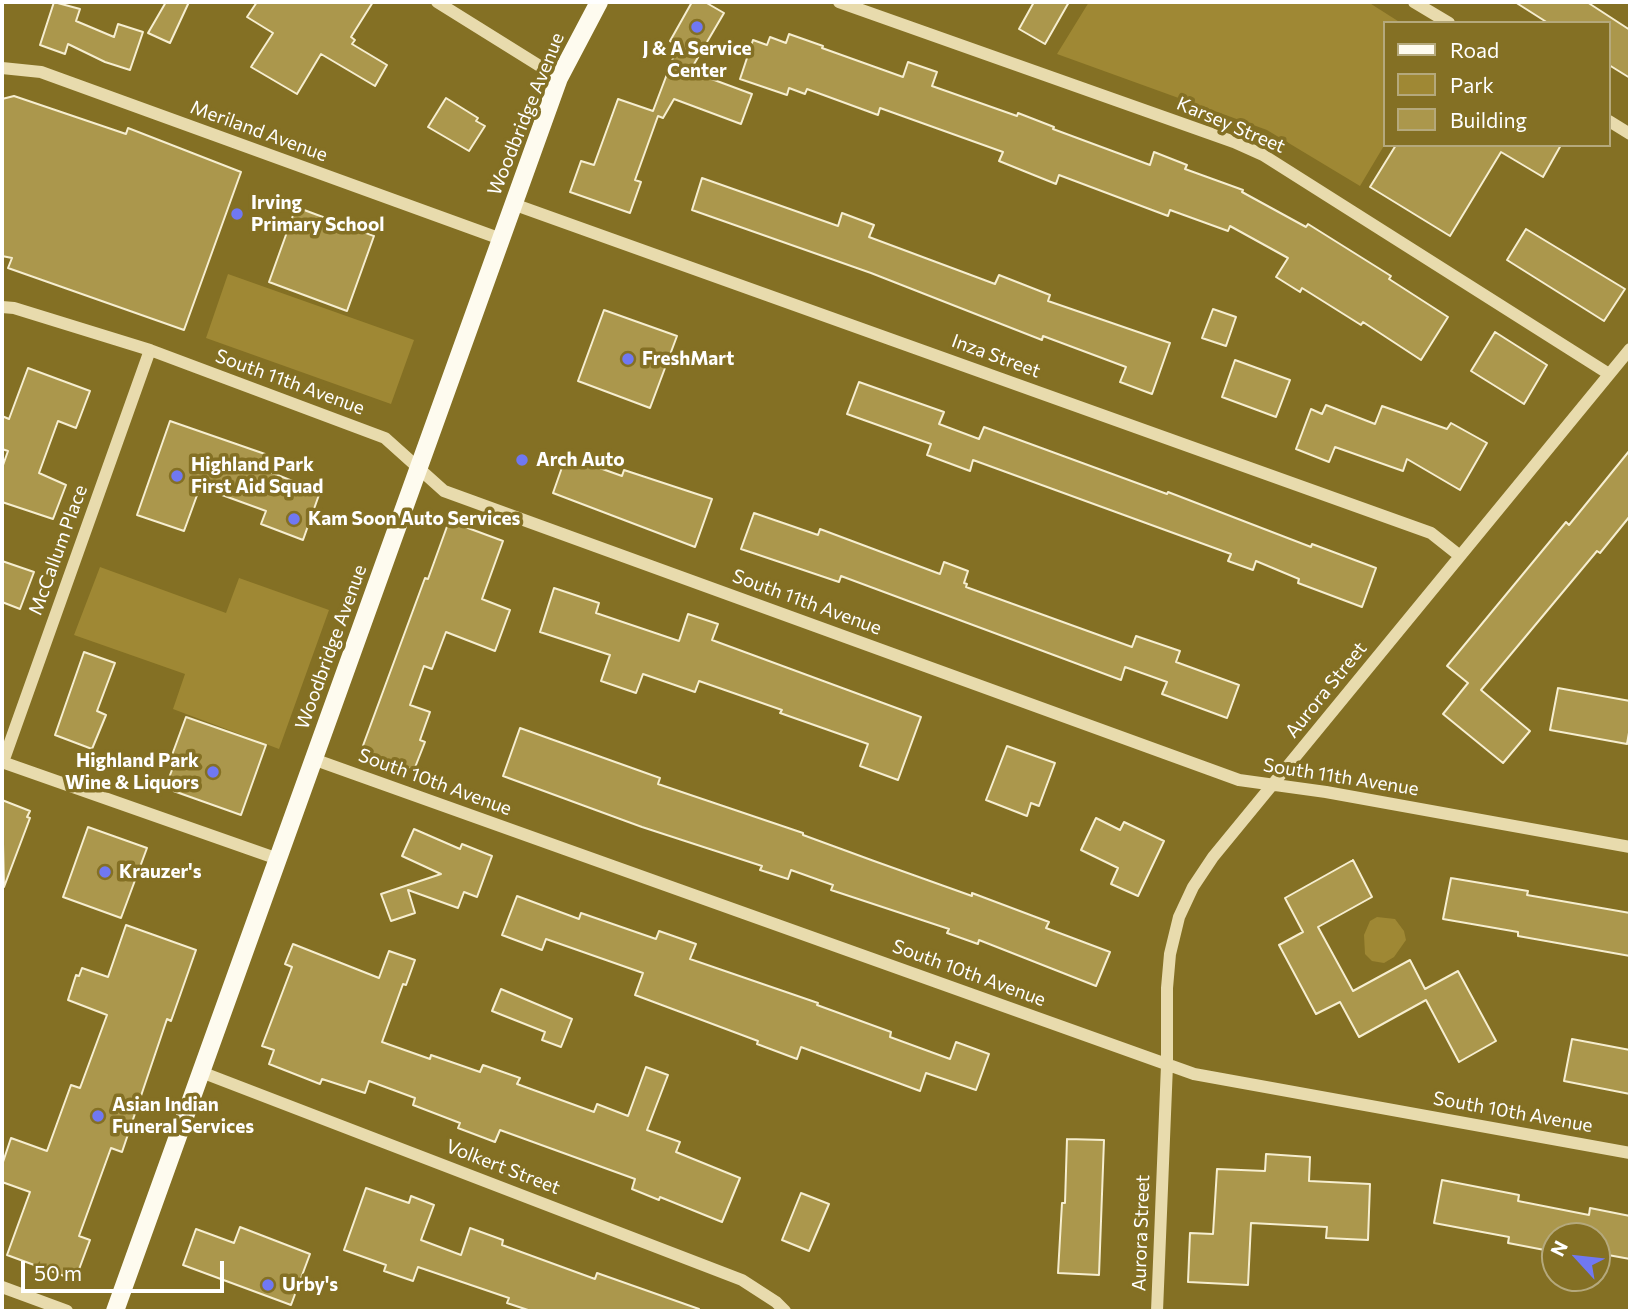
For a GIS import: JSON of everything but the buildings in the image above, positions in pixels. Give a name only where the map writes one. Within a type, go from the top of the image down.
[{"type":"main road","name":"Woodbridge Avenue","points":[[115,1311],[559,78],[599,2]]},
{"type":"street","points":[[437,2],[559,78]]},
{"type":"street","name":"Karsey Street","points":[[839,2],[1263,155],[1609,374]]},
{"type":"street","points":[[1414,2],[1446,21]]},
{"type":"street","name":"Meriland Avenue","points":[[2,68],[41,72],[501,239]]},
{"type":"street","points":[[1611,122],[1630,134]]},
{"type":"street","name":"Inza Street","points":[[513,204],[1431,533],[1460,556]]},
{"type":"street","name":"South 11th Avenue","points":[[2,307],[14,308],[150,350],[384,438],[444,491],[1238,780],[1326,792],[1630,847]]},
{"type":"street","name":"Aurora Street","points":[[1157,1311],[1167,1065],[1167,988],[1170,954],[1179,917],[1193,887],[1213,857],[1630,349]]},
{"type":"street","name":"McCallum Place","points":[[2,762],[150,350]]},
{"type":"street","name":"South 10th Avenue","points":[[313,759],[1194,1074],[1630,1153]]},
{"type":"street","points":[[2,762],[278,859]]},
{"type":"street","name":"Volkert Street","points":[[201,1072],[741,1280],[776,1302],[785,1311]]},
{"type":"street","points":[[2,1287],[67,1311]]},
{"type":"green space","points":[[1089,2],[1368,2],[1398,21],[1384,21],[1384,146],[1360,186],[1267,130],[1057,54]]},
{"type":"green space","points":[[228,274],[414,340],[391,404],[206,338]]},
{"type":"green space","points":[[100,567],[226,613],[239,578],[329,610],[279,749],[173,709],[185,674],[74,635]]},
{"type":"green space","points":[[1377,917],[1395,919],[1404,931],[1406,940],[1394,957],[1384,963],[1372,961],[1365,954],[1364,935],[1370,921]]},
{"type":"place","name":"J & A Service Center","points":[[697,27]]},
{"type":"place","name":"Irving Primary School","points":[[237,214]]},
{"type":"place","name":"FreshMart","points":[[628,359]]},
{"type":"place","name":"Arch Auto","points":[[522,460]]},
{"type":"place","name":"Highland Park First Aid Squad","points":[[177,476]]},
{"type":"place","name":"Kam Soon Auto Services","points":[[294,519]]},
{"type":"place","name":"Highland Park Wine & Liquors","points":[[213,772]]},
{"type":"place","name":"Krauzer's","points":[[105,872]]},
{"type":"place","name":"Asian Indian Funeral Services","points":[[98,1116]]},
{"type":"place","name":"Urby's","points":[[268,1285]]}]
